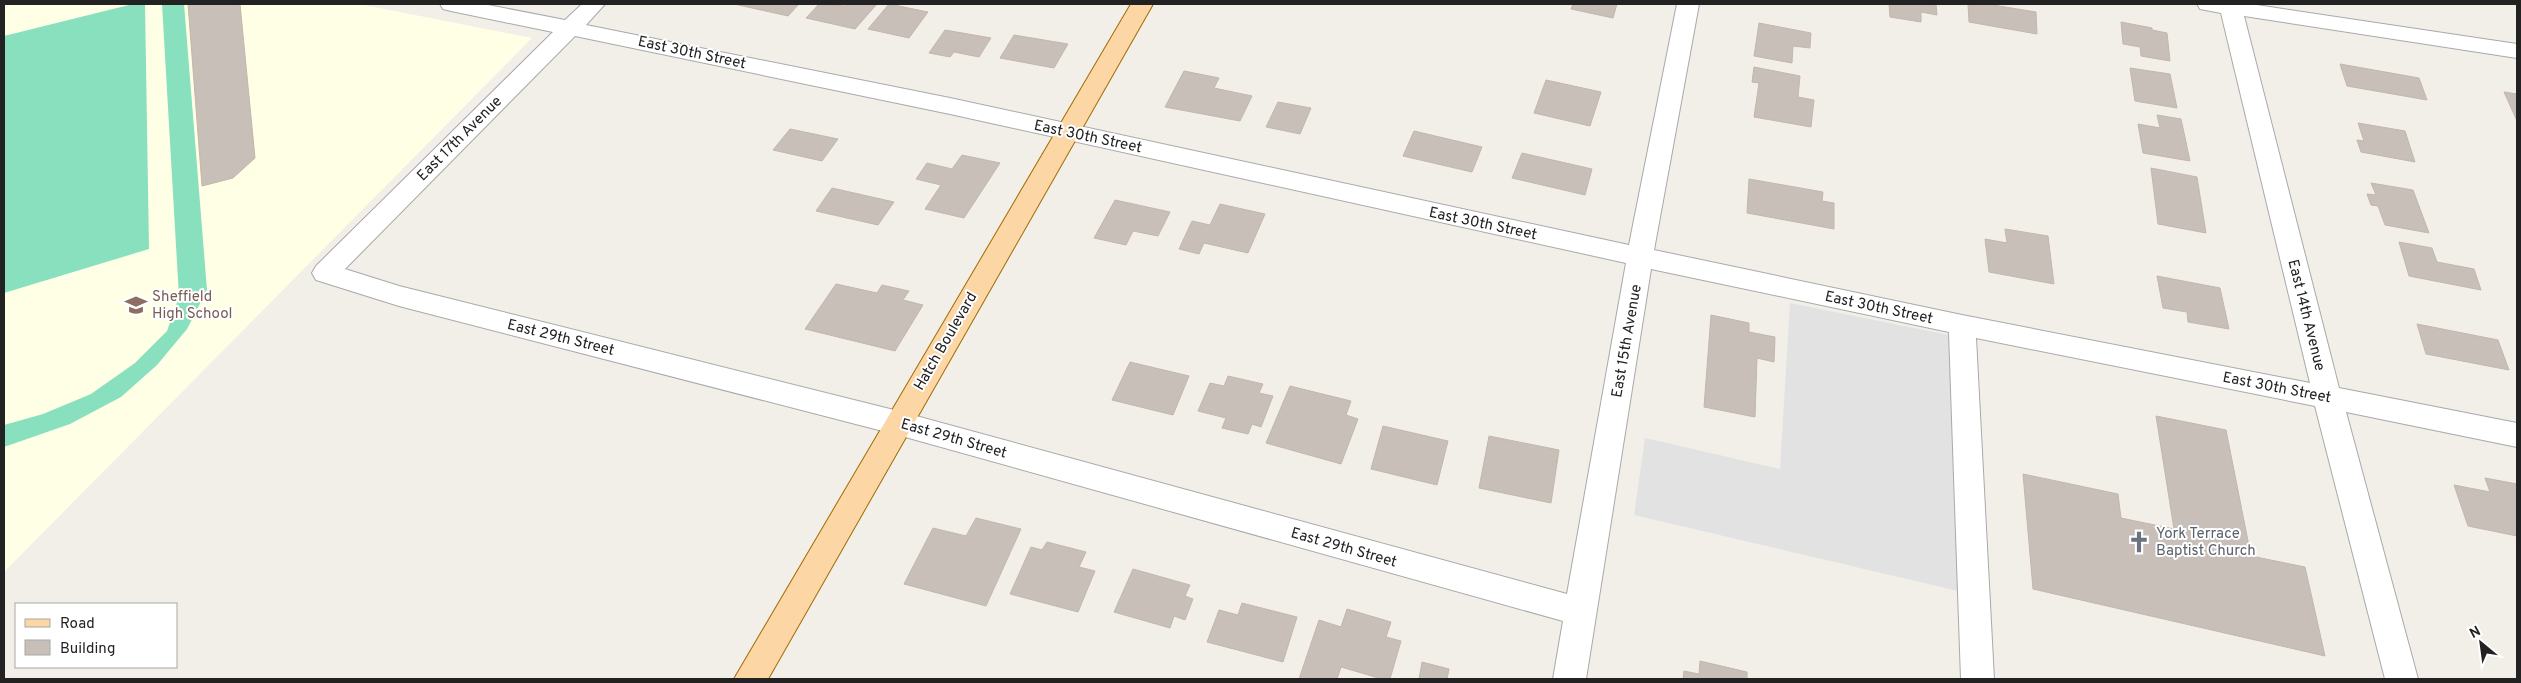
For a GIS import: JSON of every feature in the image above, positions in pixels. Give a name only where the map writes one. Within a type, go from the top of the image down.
[{"type":"main road","name":"Hatch Boulevard","points":[[750,679],[1142,4]]},
{"type":"street","name":"East 30th Street","points":[[451,4],[645,42],[1067,131],[1640,257],[1962,325],[2517,435]]},
{"type":"street","name":"East 17th Avenue","points":[[325,273],[594,4]]},
{"type":"street","name":"East 15th Avenue","points":[[1569,679],[1640,257],[1688,4]]},
{"type":"street","points":[[2219,6],[2517,52]]},
{"type":"street","name":"East 14th Avenue","points":[[2219,6],[2327,396],[2401,679]]},
{"type":"street","name":"East 29th Street","points":[[325,273],[399,296],[898,422],[1580,612]]},
{"type":"street","points":[[1962,325],[1977,679]]},
{"type":"shaded area","name":"Sheffield High School","points":[[4,4],[359,4],[532,38],[4,572]]},
{"type":"shaded area","points":[[1790,303],[1949,335],[1958,591],[1634,515],[1645,438],[1780,469]]},
{"type":"green space","points":[[133,4],[145,4],[149,249],[4,293],[4,36]]},
{"type":"green space","points":[[162,4],[184,4],[207,290],[187,329],[157,365],[121,397],[70,424],[4,447],[4,425],[43,414],[91,394],[135,363],[167,331],[179,297]]},
{"type":"building","points":[[188,4],[240,4],[255,158],[233,178],[202,186]]},
{"type":"building","points":[[734,4],[799,4],[788,16]]},
{"type":"building","points":[[819,4],[846,6],[848,4],[877,4],[855,29],[806,18]]},
{"type":"building","points":[[889,4],[928,12],[909,38],[868,29]]},
{"type":"building","points":[[1573,4],[1617,4],[1613,18],[1571,9]]},
{"type":"building","points":[[1889,4],[1936,4],[1937,15],[1921,12],[1921,22],[1890,17]]},
{"type":"building","points":[[1968,4],[1987,4],[2036,12],[2037,34],[1969,22]]},
{"type":"building","points":[[2121,22],[2167,33],[2170,61],[2141,56],[2140,47],[2123,44]]},
{"type":"building","points":[[1759,23],[1811,33],[1810,48],[1793,46],[1792,63],[1754,56]]},
{"type":"building","points":[[945,30],[991,38],[979,57],[954,52],[950,57],[929,53]]},
{"type":"building","points":[[1014,35],[1068,44],[1054,68],[1000,58]]},
{"type":"building","points":[[2340,64],[2419,78],[2427,100],[2347,86]]},
{"type":"building","points":[[1754,67],[1800,76],[1798,97],[1814,100],[1811,127],[1754,117],[1759,83],[1752,82]]},
{"type":"building","points":[[2130,68],[2170,74],[2177,108],[2135,101]]},
{"type":"building","points":[[1184,71],[1219,78],[1214,88],[1252,96],[1240,121],[1165,107]]},
{"type":"building","points":[[1546,80],[1601,92],[1590,126],[1534,113]]},
{"type":"building","points":[[2504,92],[2517,94],[2517,121]]},
{"type":"building","points":[[1278,102],[1311,108],[1300,134],[1266,127]]},
{"type":"building","points":[[2157,115],[2181,119],[2190,161],[2143,153],[2138,124],[2160,128]]},
{"type":"building","points":[[2358,123],[2405,131],[2415,162],[2361,152],[2357,140],[2364,141]]},
{"type":"building","points":[[790,129],[838,139],[822,161],[773,150]]},
{"type":"building","points":[[1414,131],[1482,147],[1472,172],[1403,156]]},
{"type":"building","points":[[1522,153],[1592,169],[1585,195],[1512,178]]},
{"type":"building","points":[[962,155],[1000,163],[964,218],[925,209],[941,185],[916,179],[927,163],[952,169]]},
{"type":"building","points":[[2151,168],[2197,177],[2206,233],[2158,224]]},
{"type":"building","points":[[1749,179],[1823,192],[1822,201],[1834,203],[1834,229],[1747,213]]},
{"type":"building","points":[[2371,183],[2413,190],[2429,233],[2385,225],[2378,206],[2371,205],[2367,194],[2376,195]]},
{"type":"building","points":[[832,188],[894,202],[878,225],[816,211]]},
{"type":"building","points":[[1115,200],[1170,212],[1158,236],[1133,231],[1126,245],[1094,238]]},
{"type":"building","points":[[1220,204],[1265,214],[1248,253],[1204,243],[1199,254],[1179,249],[1192,221],[1210,225]]},
{"type":"building","points":[[2005,229],[2048,236],[2054,284],[1989,272],[1985,239],[2007,243]]},
{"type":"building","points":[[2399,242],[2432,248],[2437,262],[2474,269],[2481,290],[2409,276]]},
{"type":"building","points":[[2157,276],[2220,288],[2229,329],[2188,322],[2187,312],[2163,308]]},
{"type":"building","points":[[836,284],[877,293],[882,285],[909,291],[903,300],[923,305],[895,351],[805,329]]},
{"type":"building","points":[[1711,315],[1749,323],[1749,332],[1775,337],[1774,362],[1757,358],[1755,417],[1704,407]]},
{"type":"building","points":[[2417,324],[2498,340],[2509,370],[2426,354]]},
{"type":"building","points":[[1130,362],[1189,376],[1173,415],[1112,400]]},
{"type":"building","points":[[1228,376],[1263,384],[1259,393],[1273,396],[1261,427],[1252,424],[1248,434],[1222,428],[1226,418],[1198,411],[1210,383],[1224,386]]},
{"type":"building","points":[[1290,386],[1351,401],[1346,415],[1358,419],[1341,464],[1266,443]]},
{"type":"building","name":"York Terrace Baptist Church","points":[[2156,416],[2226,430],[2251,556],[2305,567],[2325,656],[2033,589],[2023,474],[2118,494],[2121,518],[2174,529]]},
{"type":"building","points":[[1383,426],[1448,441],[1437,485],[1371,469]]},
{"type":"building","points":[[1489,436],[1559,450],[1551,503],[1479,488]]},
{"type":"building","points":[[2485,478],[2517,484],[2517,536],[2468,526],[2454,485],[2490,492]]},
{"type":"building","points":[[976,518],[1021,529],[986,606],[904,584],[933,528],[966,536]]},
{"type":"building","points":[[1047,542],[1086,552],[1079,567],[1095,571],[1078,612],[1010,594],[1031,547],[1042,550]]},
{"type":"building","points":[[1133,569],[1190,585],[1185,596],[1193,599],[1185,620],[1174,616],[1170,628],[1114,612]]},
{"type":"building","points":[[1242,603],[1297,617],[1283,662],[1207,642],[1219,610],[1238,615]]},
{"type":"building","points":[[1347,609],[1391,622],[1386,637],[1401,641],[1390,679],[1382,679],[1341,667],[1337,679],[1299,679],[1319,620],[1341,627]]},
{"type":"building","points":[[1700,661],[1747,672],[1747,679],[1683,679],[1684,671],[1699,674]]},
{"type":"building","points":[[1422,662],[1449,669],[1447,679],[1419,679]]},
{"type":"place","name":"Sheffield High School","points":[[136,305]]},
{"type":"place","name":"York Terrace Baptist Church","points":[[2139,542]]}]
